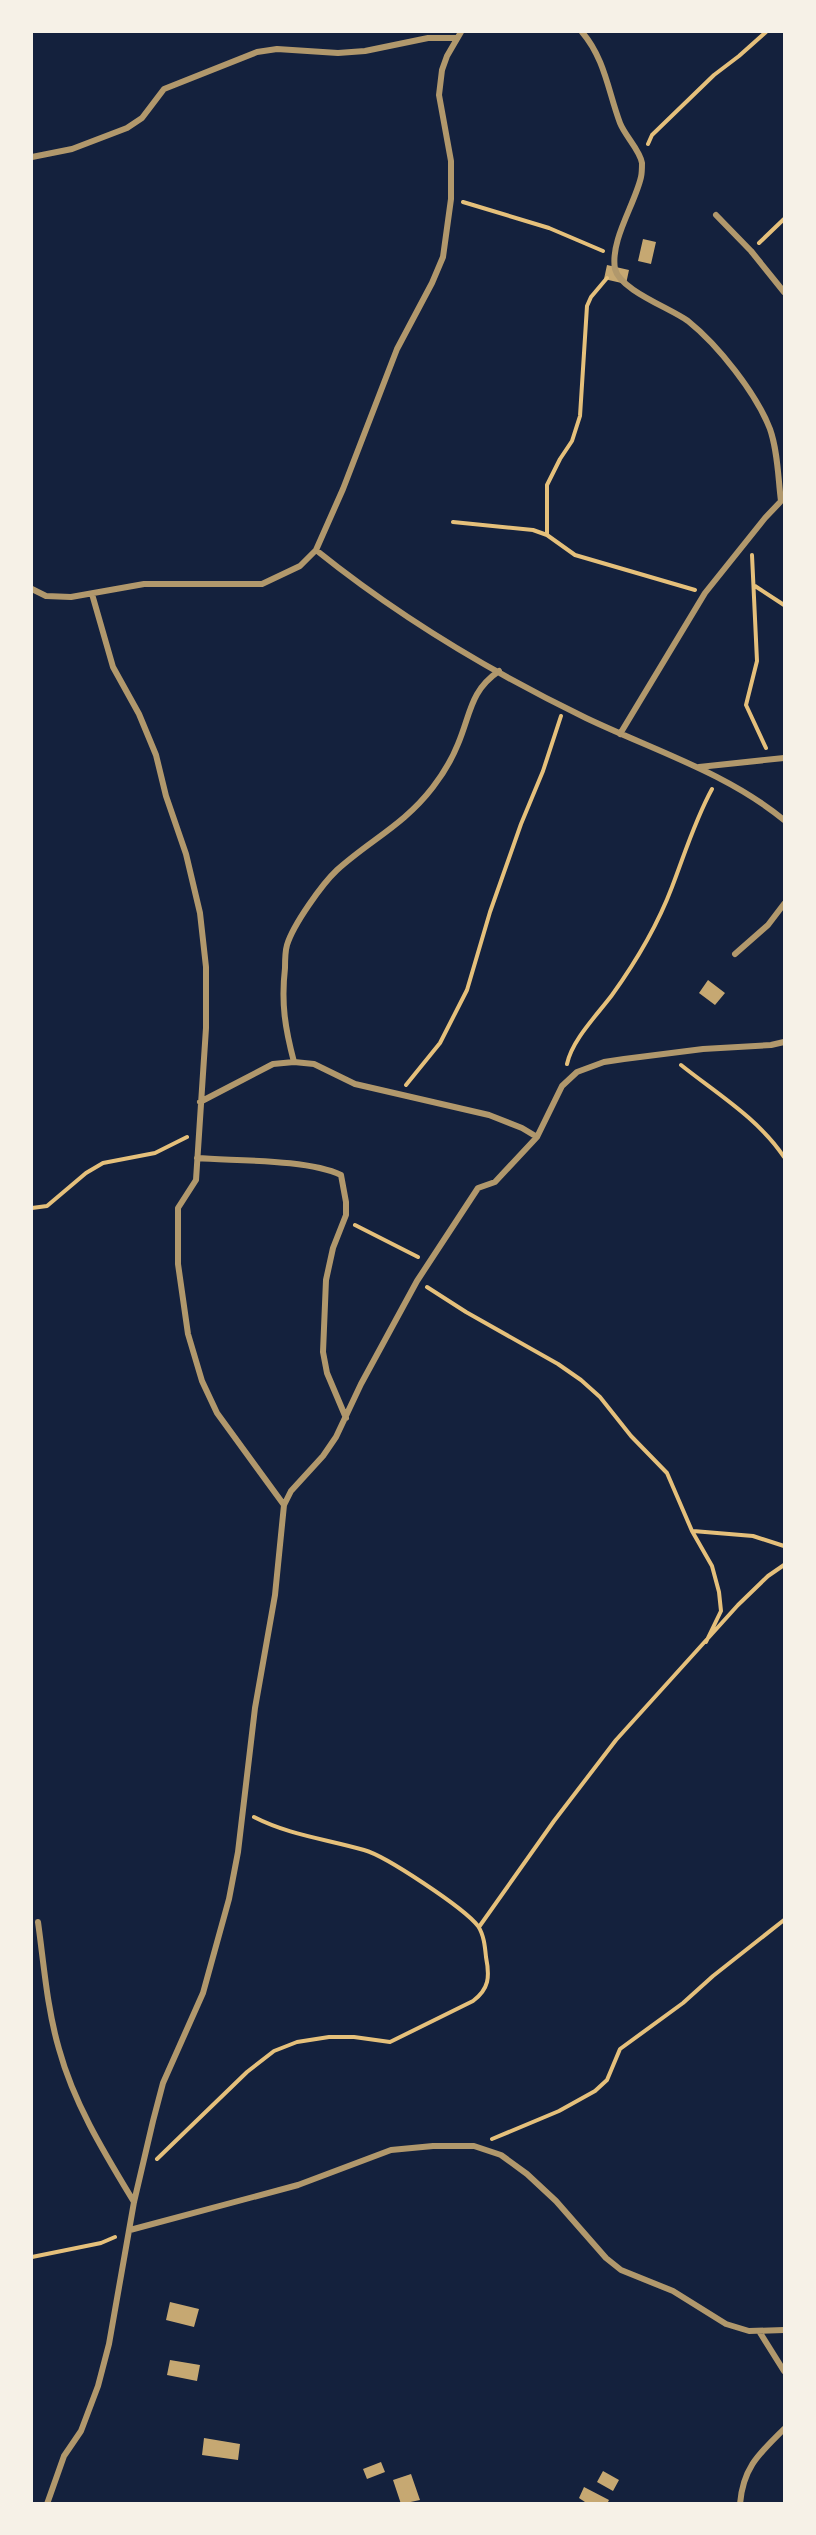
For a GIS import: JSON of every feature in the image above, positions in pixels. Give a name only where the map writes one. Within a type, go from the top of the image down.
[{"type":"street","points":[[32,589],[45,596],[71,597],[144,584],[262,584],[300,566],[316,550],[339,499],[397,350],[443,257],[451,199],[451,160],[439,95],[442,70],[461,32]]},
{"type":"street","points":[[582,32],[592,44],[604,67],[621,125],[642,162],[641,176],[627,214],[615,269],[629,287],[687,321],[713,345],[744,384],[761,410],[770,430],[783,500],[705,592],[620,734]]},
{"type":"street","points":[[32,157],[72,149],[127,128],[142,117],[164,89],[257,52],[277,49],[347,52],[428,38],[456,38]]},
{"type":"street","points":[[716,215],[751,251],[784,292]]},
{"type":"street","points":[[316,550],[376,597],[499,671],[565,708],[716,776],[751,795],[784,820]]},
{"type":"street","points":[[92,594],[113,667],[139,714],[156,755],[166,796],[186,854],[200,913],[206,967],[206,1028],[196,1180],[178,1208],[178,1264],[189,1335],[202,1381],[217,1413],[284,1505]]},
{"type":"street","points":[[294,1062],[284,1024],[282,991],[287,945],[319,890],[337,870],[411,813],[433,787],[458,744],[473,698],[485,681],[499,671]]},
{"type":"street","points":[[696,768],[784,758]]},
{"type":"street","points":[[735,954],[768,925],[784,904]]},
{"type":"street","points":[[47,2504],[64,2456],[81,2431],[98,2386],[110,2344],[134,2202],[163,2083],[203,1993],[217,1943],[238,1852],[255,1708],[275,1595],[284,1505],[291,1491],[336,1437],[374,1358],[417,1281],[478,1188],[495,1182],[537,1137],[566,1082],[577,1072],[604,1062],[666,1053],[762,1046],[784,1042]]},
{"type":"street","points":[[200,1102],[266,1067],[294,1062],[314,1064],[355,1084],[489,1116],[522,1128],[537,1137]]},
{"type":"street","points":[[197,1158],[306,1166],[329,1170],[341,1175],[346,1202],[344,1220],[333,1248],[326,1280],[323,1352],[327,1373],[346,1418]]},
{"type":"street","points":[[38,1922],[48,2000],[59,2050],[77,2097],[102,2149],[134,2202]]},
{"type":"street","points":[[130,2230],[298,2185],[391,2150],[433,2146],[474,2146],[501,2155],[527,2174],[621,2270],[673,2290],[726,2324],[749,2331],[784,2330]]},
{"type":"street","points":[[759,2331],[784,2371]]},
{"type":"street","points":[[740,2504],[741,2486],[751,2464],[784,2429]]},
{"type":"path","points":[[642,162],[650,140],[660,126],[714,75],[766,32]]},
{"type":"path","points":[[451,199],[489,208],[549,228],[616,256]]},
{"type":"path","points":[[751,251],[784,219]]},
{"type":"path","points":[[547,535],[548,485],[560,459],[572,441],[580,416],[587,306],[597,288],[615,269]]},
{"type":"path","points":[[453,522],[512,527],[547,535],[575,555],[705,592]]},
{"type":"path","points":[[753,533],[757,661],[746,705],[748,714],[766,746],[766,760]]},
{"type":"path","points":[[754,586],[784,605]]},
{"type":"path","points":[[397,1094],[440,1043],[467,990],[511,851],[565,708]]},
{"type":"path","points":[[566,1082],[570,1053],[618,986],[665,903],[716,776]]},
{"type":"path","points":[[666,1053],[748,1118],[774,1143],[784,1157]]},
{"type":"path","points":[[32,1208],[47,1206],[86,1173],[103,1162],[154,1153],[198,1130]]},
{"type":"path","points":[[344,1220],[418,1257],[436,1254]]},
{"type":"path","points":[[417,1281],[466,1312],[558,1364],[587,1386],[667,1473],[692,1531],[712,1566],[719,1592],[720,1611],[706,1642]]},
{"type":"path","points":[[692,1531],[753,1536],[784,1546]]},
{"type":"path","points":[[478,1927],[616,1740],[738,1605],[768,1576],[784,1565]]},
{"type":"path","points":[[143,2171],[178,2141],[247,2072],[274,2051],[297,2042],[328,2037],[354,2037],[390,2042],[473,2001],[488,1985],[489,1973],[483,1936],[478,1927],[465,1913],[434,1890],[366,1850],[274,1828],[243,1812]]},
{"type":"path","points":[[474,2146],[530,2124],[595,2091],[607,2080],[620,2049],[683,2003],[713,1976],[784,1920]]},
{"type":"path","points":[[32,2257],[101,2243],[130,2230]]},
{"type":"building","points":[[643,239],[656,242],[651,264],[638,261]]},
{"type":"building","points":[[607,265],[629,270],[626,284],[604,279]]},
{"type":"building","points":[[708,980],[725,993],[715,1005],[699,993]]},
{"type":"building","points":[[170,2302],[199,2309],[194,2327],[166,2320]]},
{"type":"building","points":[[170,2360],[200,2365],[197,2381],[167,2375]]},
{"type":"building","points":[[204,2438],[240,2444],[238,2460],[202,2455]]},
{"type":"building","points":[[381,2462],[385,2472],[367,2479],[363,2469]]},
{"type":"building","points":[[603,2471],[619,2480],[613,2491],[597,2482]]},
{"type":"building","points":[[411,2474],[420,2500],[401,2504],[393,2480]]},
{"type":"building","points":[[584,2487],[609,2500],[607,2504],[588,2504],[579,2498]]}]
